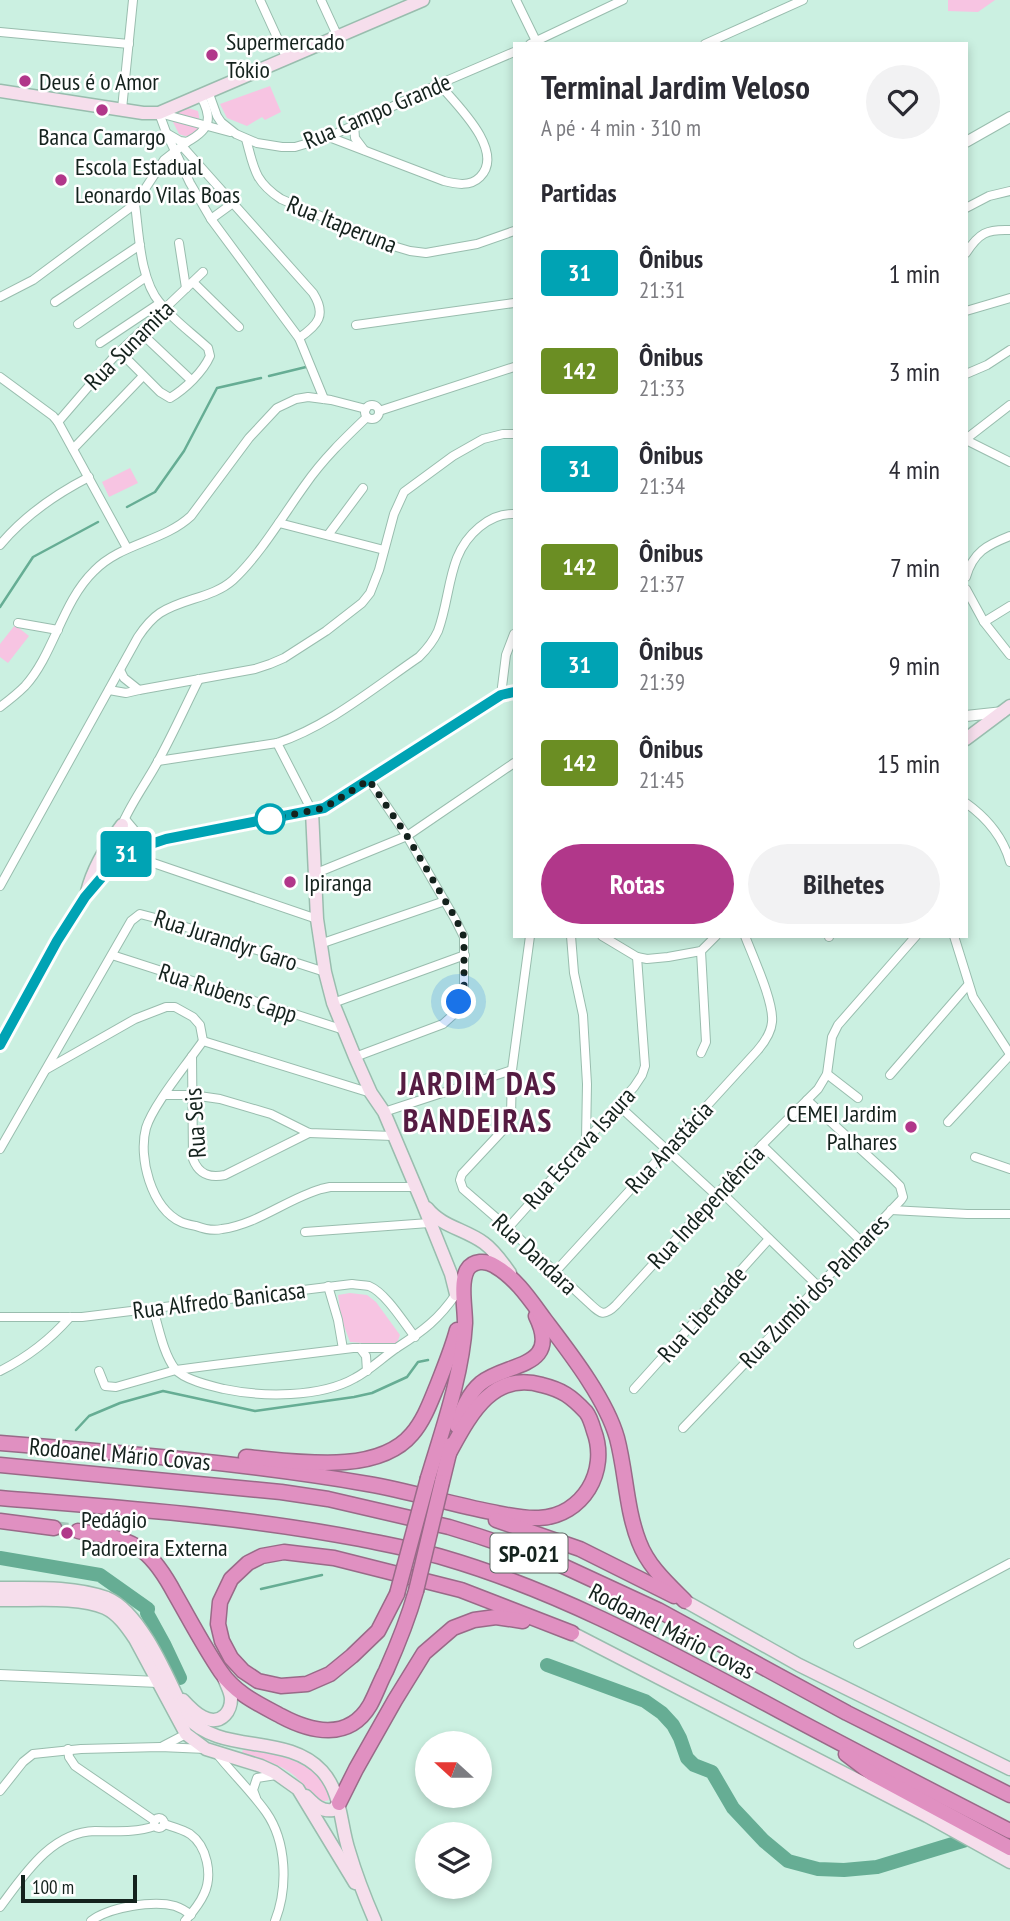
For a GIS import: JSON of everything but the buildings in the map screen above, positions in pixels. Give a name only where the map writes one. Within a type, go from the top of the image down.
[{"type":"highway","points":[[137,1454],[348,1462],[370,1460],[396,1448],[410,1437],[421,1423],[460,1322],[466,1271],[480,1261],[494,1265],[524,1293],[575,1360],[608,1415],[616,1436],[639,1544],[659,1574],[685,1601]]},
{"type":"highway","points":[[449,1453],[468,1398],[482,1383],[523,1365],[538,1353],[543,1329],[524,1293]]},
{"type":"highway","points":[[356,1769],[416,1591],[435,1480],[460,1362],[462,1346],[456,1294]]},
{"type":"highway","points":[[0,1443],[253,1467],[370,1484],[448,1503],[538,1519],[560,1515],[578,1503],[588,1491],[597,1469],[598,1442],[589,1415],[561,1390],[536,1383],[517,1382],[501,1387],[487,1396],[475,1409],[435,1480],[397,1594],[378,1631],[330,1674],[307,1684],[281,1686],[258,1681],[243,1671],[231,1658],[222,1641],[218,1624],[220,1602],[231,1579],[248,1563],[262,1556],[284,1552],[334,1558],[461,1591],[572,1633]]},
{"type":"highway","name":"Rodoanel Mário Covas","points":[[0,1465],[328,1499],[449,1527],[488,1539],[550,1560],[658,1610],[847,1713],[1010,1795]]},
{"type":"highway","name":"Rodoanel Mário Covas","points":[[0,1497],[258,1522],[329,1533],[446,1559],[539,1592],[663,1650],[988,1820],[1008,1842]]},
{"type":"highway","points":[[448,1503],[580,1549],[685,1601]]},
{"type":"highway","points":[[0,1521],[54,1528]]},
{"type":"highway","points":[[78,1531],[117,1537],[146,1553],[169,1583],[222,1674],[242,1694],[288,1720],[309,1728],[325,1731],[344,1728],[358,1720],[370,1706],[405,1629]]},
{"type":"highway","points":[[339,1803],[394,1700],[424,1653],[453,1628],[496,1616],[572,1633]]},
{"type":"highway","points":[[833,1740],[848,1756],[871,1773],[1008,1842]]},
{"type":"main road","points":[[0,91],[143,113],[159,113],[423,0]]},
{"type":"main road","points":[[0,1045],[57,941],[85,897],[114,863],[127,853],[166,839],[324,808],[501,695],[513,692]]},
{"type":"main road","points":[[968,738],[1007,709]]},
{"type":"main road","points":[[312,811],[317,919],[333,1003],[371,1093],[384,1112],[451,1274],[456,1294]]},
{"type":"main road","points":[[85,897],[90,878],[123,822]]},
{"type":"main road","points":[[422,1202],[434,1217],[445,1225],[482,1242],[495,1253],[524,1293]]},
{"type":"main road","points":[[0,1588],[68,1590],[107,1598],[119,1605],[141,1627],[186,1734],[211,1751],[261,1766],[278,1775],[324,1810],[333,1810],[339,1803]]},
{"type":"main road","points":[[0,1600],[75,1601],[105,1608],[126,1625],[146,1659],[193,1724],[211,1735],[281,1749],[304,1757],[323,1772],[339,1803],[348,1850],[375,1921]]},
{"type":"main road","points":[[685,1601],[799,1665],[1010,1769]]},
{"type":"main road","points":[[572,1633],[916,1810],[1010,1862]]},
{"type":"main road","points":[[164,1684],[192,1710],[203,1717],[217,1719],[225,1715],[231,1698],[222,1674]]},
{"type":"main road","points":[[298,1789],[366,1901]]},
{"type":"street","points":[[122,109],[133,0]]},
{"type":"street","points":[[260,0],[287,59]]},
{"type":"street","points":[[321,0],[338,37]]},
{"type":"street","points":[[516,0],[533,42],[623,0]]},
{"type":"street","points":[[709,42],[803,0]]},
{"type":"street","points":[[0,32],[129,44]]},
{"type":"street","name":"Rua Campo Grande","points":[[159,113],[236,134],[257,143],[282,148],[307,145],[439,84],[513,54]]},
{"type":"street","points":[[329,137],[455,184],[470,184],[480,178],[488,162],[486,148],[479,132],[439,84]]},
{"type":"street","points":[[0,297],[33,280],[135,204],[158,167],[207,126],[208,113],[204,93]]},
{"type":"street","name":"Rua Campo Grande","points":[[204,93],[221,122],[236,134]]},
{"type":"street","points":[[159,113],[166,132],[233,202],[318,300],[320,306],[316,326],[299,338]]},
{"type":"street","points":[[968,141],[1010,117]]},
{"type":"street","points":[[354,124],[355,138],[364,150]]},
{"type":"street","points":[[166,132],[181,147],[183,169],[211,219],[299,338],[324,399]]},
{"type":"street","name":"Rua Itaperuna","points":[[246,139],[255,174],[268,190],[281,199],[383,243],[426,253],[477,244],[513,231]]},
{"type":"street","points":[[183,169],[196,163]]},
{"type":"street","points":[[968,207],[989,196],[1007,191]]},
{"type":"street","points":[[211,219],[233,202]]},
{"type":"street","points":[[120,352],[168,398],[173,397],[191,380],[208,360],[210,352],[162,306],[146,276],[135,204]]},
{"type":"street","points":[[968,250],[982,233],[1010,230]]},
{"type":"street","points":[[179,243],[190,285],[239,327]]},
{"type":"street","points":[[55,302],[140,245]]},
{"type":"street","name":"Rua Sunamita","points":[[58,422],[162,306],[203,272]]},
{"type":"street","points":[[78,324],[146,276]]},
{"type":"street","points":[[968,310],[1010,298]]},
{"type":"street","points":[[356,325],[513,303]]},
{"type":"street","points":[[100,344],[162,306]]},
{"type":"street","points":[[141,332],[191,380]]},
{"type":"street","points":[[968,373],[1010,350]]},
{"type":"street","points":[[0,708],[25,686],[35,672],[79,589],[94,570],[127,548],[172,531],[191,516],[249,438],[277,408],[296,399],[308,397],[324,399],[367,413],[371,419],[375,419],[379,411],[513,367]]},
{"type":"street","points":[[73,449],[143,376]]},
{"type":"street","points":[[0,377],[58,422],[127,548]]},
{"type":"street","points":[[968,437],[1010,405]]},
{"type":"street","points":[[0,886],[146,624],[171,607],[214,592],[233,580],[279,523],[321,463],[367,413]]},
{"type":"street","points":[[109,690],[126,693],[255,669],[284,658],[326,631],[362,603],[370,593],[394,514],[404,492],[453,456],[483,439],[513,434]]},
{"type":"street","points":[[968,440],[1010,462]]},
{"type":"street","points":[[0,545],[39,508],[89,477]]},
{"type":"street","points":[[328,535],[363,488]]},
{"type":"street","points":[[158,761],[276,743],[295,737],[318,725],[419,657],[437,634],[457,558],[464,544],[484,523],[495,517],[513,514]]},
{"type":"street","points":[[279,523],[384,550]]},
{"type":"street","points":[[968,572],[975,556],[991,543],[1010,536]]},
{"type":"street","points":[[968,593],[984,622],[1010,655]]},
{"type":"street","points":[[984,622],[1010,606]]},
{"type":"street","points":[[18,623],[58,630]]},
{"type":"street","points":[[501,695],[506,655],[513,637]]},
{"type":"street","points":[[120,670],[127,681],[139,690]]},
{"type":"street","points":[[114,863],[114,850],[123,822],[158,761],[199,679]]},
{"type":"street","points":[[968,716],[1007,709]]},
{"type":"street","points":[[276,743],[312,811]]},
{"type":"street","points":[[314,874],[407,836],[513,764]]},
{"type":"street","points":[[355,1058],[443,1024],[454,1014],[464,986],[464,937],[407,836],[369,780]]},
{"type":"street","points":[[968,805],[990,824],[1000,837],[1009,858]]},
{"type":"street","points":[[123,822],[146,844]]},
{"type":"street","points":[[127,853],[317,919]]},
{"type":"street","points":[[320,944],[445,901]]},
{"type":"street","name":"Rua Jurandyr Garo","points":[[0,1149],[131,921],[140,914],[325,972]]},
{"type":"street","points":[[384,1112],[512,1070],[530,938]]},
{"type":"street","points":[[571,938],[583,1014],[587,1084],[586,1139]]},
{"type":"street","points":[[605,938],[637,957],[647,959],[701,951],[714,938]]},
{"type":"street","name":"Rua Anastácia","points":[[556,1271],[768,1036],[773,1018],[746,938]]},
{"type":"street","name":"Rua Independência","points":[[617,1305],[762,1145],[818,1089],[827,1074],[832,1037],[838,1025],[914,938]]},
{"type":"street","points":[[948,1122],[1010,1054],[973,997],[955,938]]},
{"type":"street","points":[[701,951],[706,1042],[701,1053]]},
{"type":"street","name":"Rua Rubens Capp","points":[[112,955],[344,1030]]},
{"type":"street","points":[[333,1003],[465,955]]},
{"type":"street","name":"Rua Escrava Isaura","points":[[508,1227],[642,1075],[645,1066],[637,957]]},
{"type":"street","points":[[890,1076],[968,985]]},
{"type":"street","points":[[952,1002],[973,997]]},
{"type":"street","points":[[47,1069],[135,1019],[166,1007],[175,1007],[193,1017],[200,1026],[203,1041],[371,1093]]},
{"type":"street","name":"Rua Seis","points":[[203,1041],[192,1056],[193,1159],[202,1174],[216,1177],[225,1175],[309,1133]]},
{"type":"street","points":[[192,1056],[149,1121],[144,1141],[145,1165],[155,1197],[180,1222],[219,1230],[241,1226],[330,1187],[415,1187]]},
{"type":"street","name":"Rua Dandara","points":[[512,1070],[512,1108],[508,1121],[504,1129],[469,1165],[460,1180],[463,1189],[598,1311],[606,1313],[617,1305]]},
{"type":"street","points":[[827,1074],[858,1098]]},
{"type":"street","points":[[165,1096],[192,1095],[220,1099],[271,1114],[309,1133],[393,1136]]},
{"type":"street","points":[[807,1100],[900,1186],[903,1197],[891,1210]]},
{"type":"street","points":[[618,1105],[818,1286]]},
{"type":"street","points":[[762,1145],[861,1241]]},
{"type":"street","points":[[975,1157],[1010,1168]]},
{"type":"street","name":"Rua Zumbi dos Palmares","points":[[683,1428],[891,1210],[1010,1214]]},
{"type":"street","points":[[305,1232],[429,1223]]},
{"type":"street","name":"Rua Liberdade","points":[[634,1389],[769,1240]]},
{"type":"street","name":"Rua Alfredo Banicasa","points":[[0,1317],[70,1317],[352,1284],[365,1285],[376,1290],[415,1337]]},
{"type":"street","points":[[328,1286],[343,1349]]},
{"type":"street","points":[[153,1309],[176,1370],[200,1383],[215,1387],[259,1395],[293,1394],[341,1384],[367,1371],[444,1313],[456,1294]]},
{"type":"street","points":[[0,1371],[25,1358],[70,1317]]},
{"type":"street","points":[[360,1348],[366,1356],[367,1371]]},
{"type":"street","points":[[99,1371],[105,1386],[116,1387],[176,1370],[343,1349],[396,1348]]},
{"type":"street","points":[[214,1365],[211,1372],[215,1387]]},
{"type":"street","points":[[858,1644],[1010,1563]]},
{"type":"street","points":[[130,1680],[141,1670],[146,1659]]},
{"type":"street","points":[[0,1675],[130,1680],[164,1684]]},
{"type":"street","points":[[160,1747],[186,1734]]},
{"type":"street","points":[[0,1791],[23,1762],[33,1754],[68,1749],[160,1747],[211,1751],[257,1800],[276,1830],[283,1858],[282,1894],[275,1921]]},
{"type":"street","points":[[68,1749],[69,1757],[75,1766],[155,1824]]},
{"type":"street","points":[[257,1800],[253,1790],[257,1778],[278,1775]]},
{"type":"street","points":[[0,1907],[48,1849],[74,1835],[92,1831],[144,1830],[161,1819],[164,1824],[184,1830],[199,1843],[207,1863],[208,1879],[204,1894],[188,1918],[175,1906],[166,1905],[116,1908],[91,1921]]},
{"type":"shaded area","points":[[948,0],[995,0],[978,12],[948,11]]},
{"type":"shaded area","points":[[270,86],[281,112],[265,120],[262,117],[247,126],[227,118],[220,104]]},
{"type":"shaded area","points":[[188,108],[198,111],[199,127],[191,136],[185,136],[179,134],[173,122],[178,111]]},
{"type":"shaded area","points":[[130,468],[138,483],[109,497],[102,482]]},
{"type":"shaded area","points":[[15,625],[29,636],[8,663],[0,657],[0,644]]},
{"type":"shaded area","points":[[338,1295],[367,1295],[376,1302],[400,1335],[397,1343],[389,1345],[350,1342],[341,1318]]},
{"type":"shaded area","points":[[243,1749],[283,1757],[308,1768],[318,1776],[329,1800],[315,1798],[287,1770],[242,1753]]},
{"type":"waterway","points":[[269,376],[306,367]]},
{"type":"waterway","points":[[127,507],[155,492],[184,451],[217,388],[261,378]]},
{"type":"waterway","points":[[0,607],[33,557],[98,522]]},
{"type":"waterway","points":[[76,1430],[89,1416],[120,1403],[163,1391],[255,1411],[354,1397],[372,1393],[407,1377],[418,1362],[428,1360]]},
{"type":"waterway","points":[[0,1558],[100,1575],[148,1609],[147,1613],[180,1678]]},
{"type":"waterway","points":[[261,1589],[322,1575]]},
{"type":"waterway","points":[[547,1665],[645,1701],[662,1713],[673,1725],[687,1758],[694,1765],[712,1772],[733,1808],[764,1841],[788,1861],[818,1869],[877,1867],[979,1836]]},
{"type":"tunnel","points":[[54,1528],[78,1531]]},
{"type":"bus line","name":"31","points":[[0,1045],[72,916],[114,863],[127,853],[166,839],[324,808],[501,695],[513,692]]},
{"type":"place","name":"Supermercado Tókio","points":[[212,55]]},
{"type":"place","name":"Deus é o Amor","points":[[25,81]]},
{"type":"place","name":"Banca Camargo","points":[[102,110]]},
{"type":"place","name":"Escola Estadual Leonardo Vilas Boas","points":[[61,180]]},
{"type":"place","name":"Ipiranga","points":[[290,882]]},
{"type":"place","name":"CEMEI Jardim Palhares","points":[[911,1127]]},
{"type":"place","name":"Pedágio Padroeira Externa","points":[[67,1533]]},
{"type":"district","name":"JARDIM DAS BANDEIRAS","points":[[478,1102]]},
{"type":"route","points":[[270,819],[324,808],[369,780],[407,836],[464,937],[464,986],[459,1002]]}]
